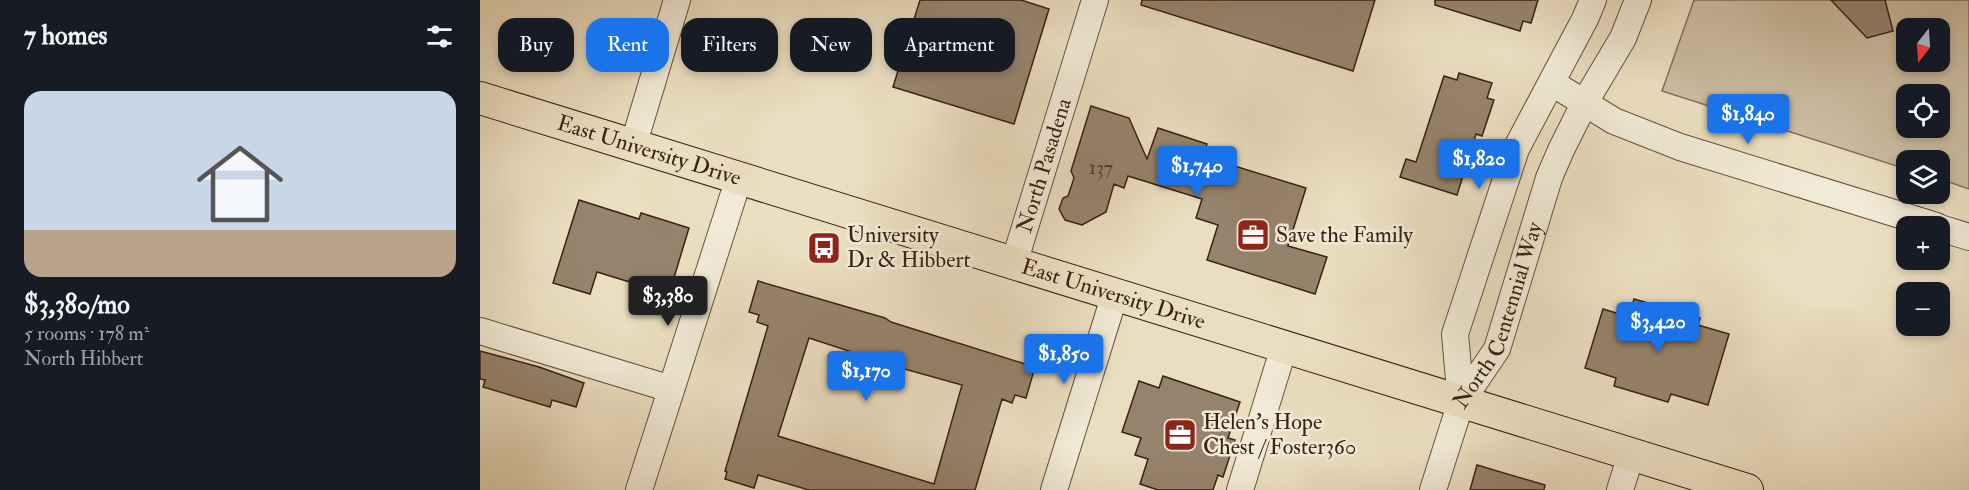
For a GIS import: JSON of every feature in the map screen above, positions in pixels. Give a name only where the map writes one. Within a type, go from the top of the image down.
[{"type":"main road","name":"East University Drive","points":[[480,98],[1747,490]]},
{"type":"street","points":[[633,146],[676,0]]},
{"type":"street","name":"North Pasadena","points":[[1014,263],[1095,0]]},
{"type":"street","name":"North Centennial Way","points":[[1461,402],[1455,334],[1516,149],[1593,0]]},
{"type":"street","name":"North Centennial Way","points":[[1461,402],[1497,349],[1549,178],[1585,102],[1623,38],[1638,0]]},
{"type":"street","points":[[1552,83],[1614,121],[1680,147],[1903,216]]},
{"type":"street","points":[[639,490],[739,178]]},
{"type":"street","points":[[1950,231],[1969,237]]},
{"type":"street","points":[[1054,490],[1115,294]]},
{"type":"street","points":[[480,331],[671,389]]},
{"type":"street","points":[[1240,490],[1284,347]]},
{"type":"street","points":[[1433,490],[1461,402]]},
{"type":"street","points":[[1620,490],[1631,455]]},
{"type":"shaded area","points":[[1694,0],[1969,0],[1969,189],[1950,182],[1950,150],[1896,150],[1896,166],[1662,91]]},
{"type":"building","points":[[920,0],[1021,0],[1049,9],[1014,124],[893,87],[898,72],[1015,72],[1015,18],[914,18]]},
{"type":"building","points":[[1142,0],[1375,0],[1353,71],[1141,5]]},
{"type":"building","points":[[1435,0],[1538,0],[1531,23],[1523,21],[1520,31],[1435,5]]},
{"type":"building","points":[[1831,0],[1885,0],[1893,31],[1867,38]]},
{"type":"building","points":[[1459,73],[1492,83],[1487,98],[1494,100],[1482,136],[1476,134],[1457,195],[1400,177],[1406,159],[1416,162],[1444,76],[1457,80]]},
{"type":"building","points":[[1091,106],[1129,118],[1147,159],[1158,128],[1207,144],[1205,157],[1306,188],[1288,246],[1327,257],[1315,294],[1207,260],[1218,225],[1196,218],[1202,199],[1128,176],[1124,188],[1114,184],[1106,212],[1082,225],[1065,220],[1059,209],[1063,198],[1068,196],[1074,178],[1071,171]]},
{"type":"building","points":[[579,200],[639,219],[641,213],[689,228],[669,294],[597,272],[590,294],[553,283]]},
{"type":"building","points":[[758,281],[885,318],[891,322],[1035,367],[1026,398],[1015,395],[1012,403],[1002,399],[975,490],[809,490],[758,475],[754,488],[725,479],[727,472],[725,471],[768,326],[757,322],[759,315],[749,312]],"holes":[[[809,338],[962,385],[934,484],[778,436]]]},
{"type":"building","points":[[1634,299],[1700,318],[1698,325],[1729,334],[1708,405],[1671,394],[1668,402],[1614,386],[1616,378],[1585,368],[1603,309],[1629,317]]},
{"type":"building","points":[[480,351],[539,367],[584,383],[576,407],[552,400],[550,407],[483,387],[485,380],[480,379]]},
{"type":"building","name":"Helen's Hope Chest / Foster360","points":[[1163,376],[1240,402],[1228,438],[1235,440],[1223,477],[1218,475],[1213,490],[1158,490],[1140,484],[1148,459],[1135,455],[1141,438],[1122,432],[1139,381],[1159,388]]},
{"type":"building","points":[[1477,465],[1545,485],[1544,490],[1470,490]]},
{"type":"place","name":"Save the Family","points":[[1253,235]]},
{"type":"place","name":"University Dr & Hibbert","points":[[824,248]]},
{"type":"place","name":"Helen's Hope Chest / Foster360","points":[[1180,435]]}]
